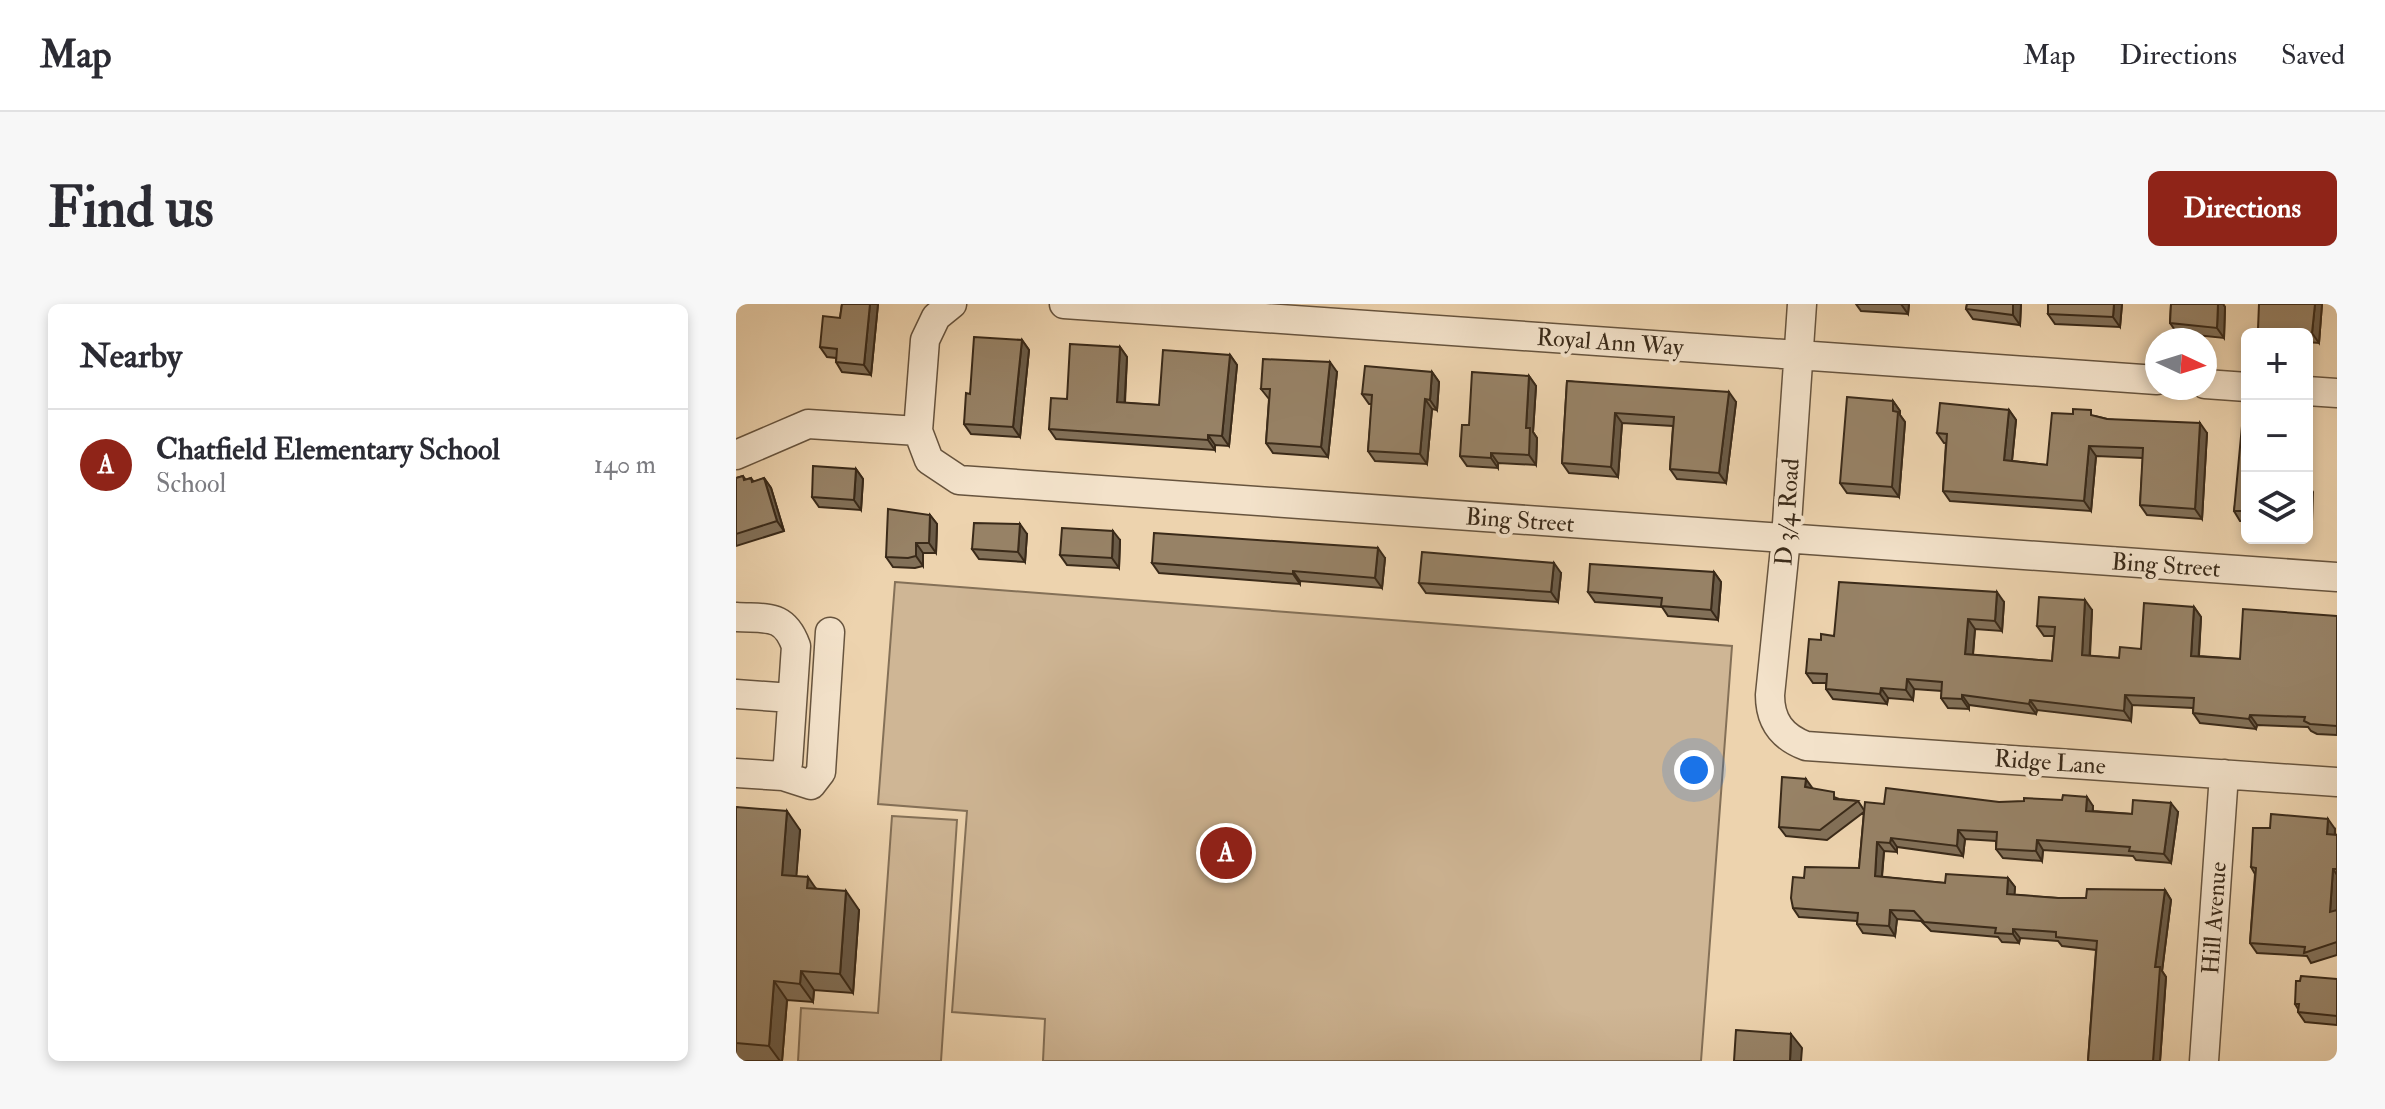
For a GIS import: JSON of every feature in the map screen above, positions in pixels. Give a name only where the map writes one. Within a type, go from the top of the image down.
[{"type":"street","points":[[736,455],[808,424],[918,431],[925,340],[936,317],[952,304]]},
{"type":"street","name":"Royal Ann Way","points":[[1064,304],[2145,379]]},
{"type":"street","name":"D 3/4 Road","points":[[1773,720],[1770,695],[1786,538],[1802,304]]},
{"type":"street","points":[[2217,385],[2241,387]]},
{"type":"street","points":[[2313,391],[2337,393]]},
{"type":"street","name":"Bing Street","points":[[918,431],[929,460],[959,480],[2337,577]]},
{"type":"street","points":[[736,617],[778,620],[789,628],[796,646],[788,763],[783,776]]},
{"type":"street","points":[[736,773],[783,776],[811,785],[821,772],[830,632]]},
{"type":"street","points":[[736,694],[792,698]]},
{"type":"street","name":"Ridge Lane","points":[[1773,720],[1787,737],[1806,746],[2337,782]]},
{"type":"street","name":"Hill Avenue","points":[[2204,1061],[2224,774]]},
{"type":"shaded area","points":[[895,582],[1732,646],[1701,1061],[1043,1061],[1045,1019],[952,1012],[967,811],[878,804]]},
{"type":"shaded area","points":[[892,816],[957,820],[941,1061],[798,1061],[801,1008],[878,1013]]},
{"type":"building","points":[[842,304],[870,304],[864,365],[836,362],[837,349],[820,347],[823,316],[840,318]]},
{"type":"building","points":[[1967,304],[2013,304],[2013,315],[1966,309]]},
{"type":"building","points":[[2048,304],[2114,304],[2113,317],[2048,314]]},
{"type":"building","points":[[2171,304],[2218,304],[2217,328],[2170,323]]},
{"type":"building","points":[[2259,304],[2315,304],[2313,328],[2258,328]]},
{"type":"building","points":[[974,337],[1022,340],[1013,427],[964,424],[966,393],[970,394]]},
{"type":"building","points":[[1070,344],[1120,347],[1117,402],[1159,405],[1163,350],[1230,355],[1222,436],[1208,435],[1208,440],[1049,429],[1051,398],[1067,399]]},
{"type":"building","points":[[1263,359],[1330,362],[1321,447],[1266,443],[1270,389],[1261,389]]},
{"type":"building","points":[[1365,366],[1432,372],[1430,400],[1425,399],[1420,454],[1368,451],[1372,395],[1362,394]]},
{"type":"building","points":[[1472,372],[1529,376],[1526,428],[1530,428],[1529,455],[1491,453],[1491,458],[1460,456],[1462,425],[1469,425]]},
{"type":"building","points":[[1567,381],[1729,392],[1719,473],[1670,469],[1674,417],[1615,413],[1611,467],[1562,463]]},
{"type":"building","points":[[1847,397],[1893,401],[1893,411],[1898,412],[1892,487],[1840,483]]},
{"type":"building","points":[[1940,403],[2009,410],[2004,460],[2047,465],[2052,413],[2073,414],[2073,409],[2091,410],[2091,415],[2107,419],[2200,423],[2195,509],[2140,505],[2143,448],[2089,446],[2084,501],[1943,491],[1947,434],[1937,433]]},
{"type":"building","points":[[2241,437],[2241,511],[2234,511]]},
{"type":"building","points":[[813,466],[856,469],[854,500],[812,497]]},
{"type":"building","points":[[743,476],[744,480],[751,478],[752,482],[764,478],[777,521],[736,534],[736,478]]},
{"type":"building","points":[[888,509],[930,515],[929,543],[916,543],[916,556],[886,557]]},
{"type":"building","points":[[974,523],[1020,524],[1018,552],[972,549]]},
{"type":"building","points":[[1062,528],[1113,531],[1112,558],[1060,555]]},
{"type":"building","points":[[1154,533],[1378,548],[1375,578],[1152,563]]},
{"type":"building","points":[[1422,552],[1554,563],[1551,592],[1419,583]]},
{"type":"building","points":[[1590,564],[1714,572],[1711,610],[1661,606],[1662,598],[1588,592]]},
{"type":"building","points":[[1839,582],[1997,592],[1995,621],[1968,619],[1965,654],[2052,661],[2055,627],[2037,626],[2039,597],[2085,600],[2082,655],[2119,658],[2120,647],[2141,649],[2144,603],[2194,607],[2191,656],[2240,659],[2243,609],[2337,616],[2337,726],[2310,724],[2304,721],[2305,717],[2250,715],[2249,719],[2193,713],[2194,698],[2125,695],[2124,711],[1962,695],[1962,699],[1941,698],[1942,682],[1907,679],[1906,690],[1881,688],[1880,694],[1826,689],[1827,674],[1806,673],[1809,639],[1821,640],[1821,634],[1834,636]]},
{"type":"building","points":[[1782,777],[1806,779],[1805,787],[1834,792],[1834,799],[1858,801],[1820,830],[1779,827]]},
{"type":"building","points":[[1886,788],[1999,802],[2024,801],[2024,798],[2062,800],[2063,795],[2087,797],[2086,811],[2132,814],[2133,800],[2171,803],[2164,854],[2129,851],[2130,847],[2037,840],[2036,851],[1996,849],[1997,832],[1958,830],[1957,846],[1891,838],[1890,843],[1877,842],[1875,876],[1945,883],[1946,874],[2008,878],[2007,894],[2058,898],[2086,898],[2087,889],[2165,890],[2155,967],[2160,967],[2153,1061],[2088,1061],[2097,941],[2056,937],[2056,932],[2013,929],[2013,934],[1995,933],[1996,928],[1924,922],[1914,911],[1890,910],[1889,926],[1857,924],[1858,913],[1793,908],[1793,877],[1804,878],[1805,867],[1859,868],[1865,802],[1884,804]]},
{"type":"building","points":[[736,807],[787,811],[782,875],[808,877],[807,888],[846,891],[840,974],[801,971],[800,984],[774,981],[769,1046],[736,1043]]},
{"type":"building","points":[[2271,814],[2328,819],[2327,834],[2337,835],[2337,869],[2333,869],[2330,912],[2337,910],[2337,942],[2304,953],[2305,947],[2250,943],[2256,868],[2251,867],[2253,828],[2270,828]]},
{"type":"building","points":[[2301,976],[2337,979],[2337,1016],[2298,1012],[2299,1004],[2295,1004],[2296,981],[2300,981]]},
{"type":"building","points":[[1736,1030],[1791,1034],[1790,1061],[1734,1061]]},
{"type":"place","name":"Chatfield Elementary School","points":[[1226,853]]}]
